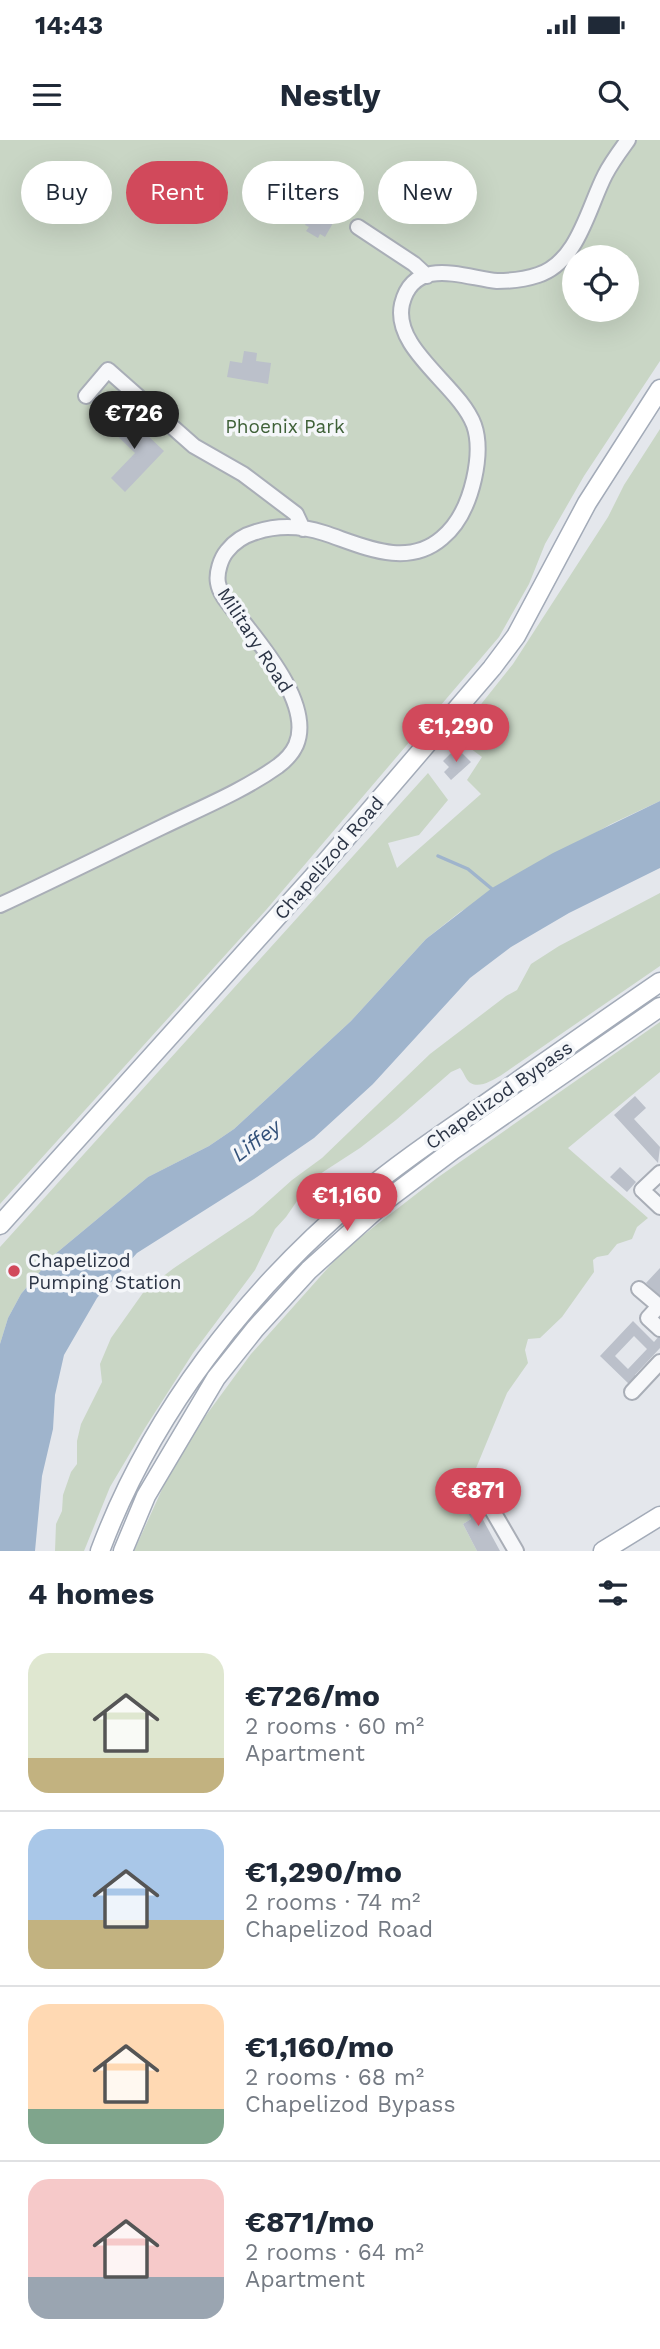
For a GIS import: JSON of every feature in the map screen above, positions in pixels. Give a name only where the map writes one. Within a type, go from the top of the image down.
[{"type":"main road","name":"Chapelizod Road","points":[[0,1225],[304,886],[492,668],[516,636],[587,503],[660,388]]},
{"type":"main road","name":"Chapelizod Bypass","points":[[100,1551],[115,1512],[140,1463],[205,1360],[238,1318],[300,1250],[358,1197],[419,1151],[660,982]]},
{"type":"main road","name":"Chapelizod Bypass","points":[[123,1551],[146,1496],[216,1378],[255,1329],[309,1270],[389,1198],[453,1150],[660,1007]]},
{"type":"main road","points":[[603,1551],[660,1516]]},
{"type":"street","points":[[358,227],[414,264],[427,276],[437,271],[452,272],[498,281],[539,275],[564,257],[579,235],[606,172],[628,140]]},
{"type":"street","name":"Military Road","points":[[0,905],[232,793],[290,756],[297,743],[299,730],[293,699],[271,658],[226,600],[217,582],[222,558],[231,546],[249,534],[269,528],[303,528],[366,550],[408,553],[437,542],[451,530],[472,489],[479,443],[474,424],[463,404],[408,339],[401,313],[403,298],[417,281],[427,276]]},
{"type":"street","points":[[86,396],[108,370],[194,446],[237,470],[296,514],[303,528]]},
{"type":"street","points":[[660,1173],[642,1189],[660,1207]]},
{"type":"street","points":[[639,1289],[659,1306],[648,1318],[660,1329]]},
{"type":"street","points":[[632,1392],[660,1362]]},
{"type":"street","points":[[464,1491],[477,1484],[516,1551]]},
{"type":"green space","name":"Phoenix Park","points":[[0,140],[660,140],[660,361],[584,476],[545,544],[529,584],[499,637],[266,910],[0,1204]]},
{"type":"green space","points":[[660,429],[660,801],[611,824],[460,912],[426,939],[351,1021],[234,1129],[209,1146],[148,1177],[54,1255],[21,1294],[8,1318],[0,1344],[0,1247],[428,773],[448,800],[419,835],[388,843],[397,868],[481,794],[467,780],[482,757],[455,737],[513,664],[608,517],[624,485]]},
{"type":"green space","points":[[660,893],[660,966],[500,1076],[478,1085],[469,1082],[460,1068],[451,1072],[396,1120],[308,1185],[275,1229],[255,1270],[193,1353],[145,1428],[110,1487],[84,1551],[55,1551],[56,1524],[62,1511],[63,1495],[71,1472],[77,1464],[77,1441],[81,1424],[102,1382],[100,1364],[111,1338],[145,1290],[253,1215],[292,1180],[322,1158],[430,1054],[517,990],[531,964],[559,946]]},
{"type":"green space","points":[[660,1022],[660,1072],[568,1148],[648,1218],[637,1227],[632,1239],[617,1244],[608,1255],[593,1260],[594,1272],[562,1317],[540,1338],[528,1339],[525,1350],[528,1363],[507,1393],[472,1478],[460,1487],[460,1499],[471,1519],[463,1524],[477,1551],[134,1551],[169,1474],[196,1429],[251,1354],[344,1250],[437,1178]]},
{"type":"water","name":"Liffey","points":[[660,801],[660,868],[569,913],[511,947],[470,978],[373,1084],[314,1138],[137,1253],[97,1298],[64,1355],[55,1395],[53,1429],[42,1476],[35,1551],[0,1551],[0,1344],[8,1318],[21,1294],[54,1255],[148,1177],[209,1146],[234,1129],[351,1021],[426,939],[492,888],[553,853]]},
{"type":"building","points":[[332,224],[325,237],[320,234],[318,238],[306,231],[309,227],[305,225]]},
{"type":"building","points":[[244,351],[257,353],[256,361],[271,363],[268,384],[227,377],[230,361],[242,363]]},
{"type":"building","points":[[123,412],[164,451],[125,492],[111,478],[135,453],[108,427]]},
{"type":"building","points":[[454,750],[459,750],[471,762],[451,780],[444,772],[449,767],[443,761]]},
{"type":"building","points":[[635,1096],[646,1108],[634,1119],[660,1147],[658,1163],[614,1115]]},
{"type":"building","points":[[620,1167],[636,1182],[627,1192],[610,1177]]},
{"type":"building","points":[[660,1268],[660,1296],[646,1283]]},
{"type":"building","points":[[633,1321],[654,1342],[660,1335],[660,1348],[635,1375],[637,1378],[630,1385],[600,1356]],"holes":[[[634,1336],[647,1349],[628,1369],[615,1356]]]},
{"type":"building","points":[[469,1494],[500,1551],[477,1551],[463,1524],[471,1519],[460,1499]]},
{"type":"waterway","points":[[438,856],[468,869],[492,889]]},
{"type":"place","name":"Chapelizod Pumping Station","points":[[14,1271]]}]
